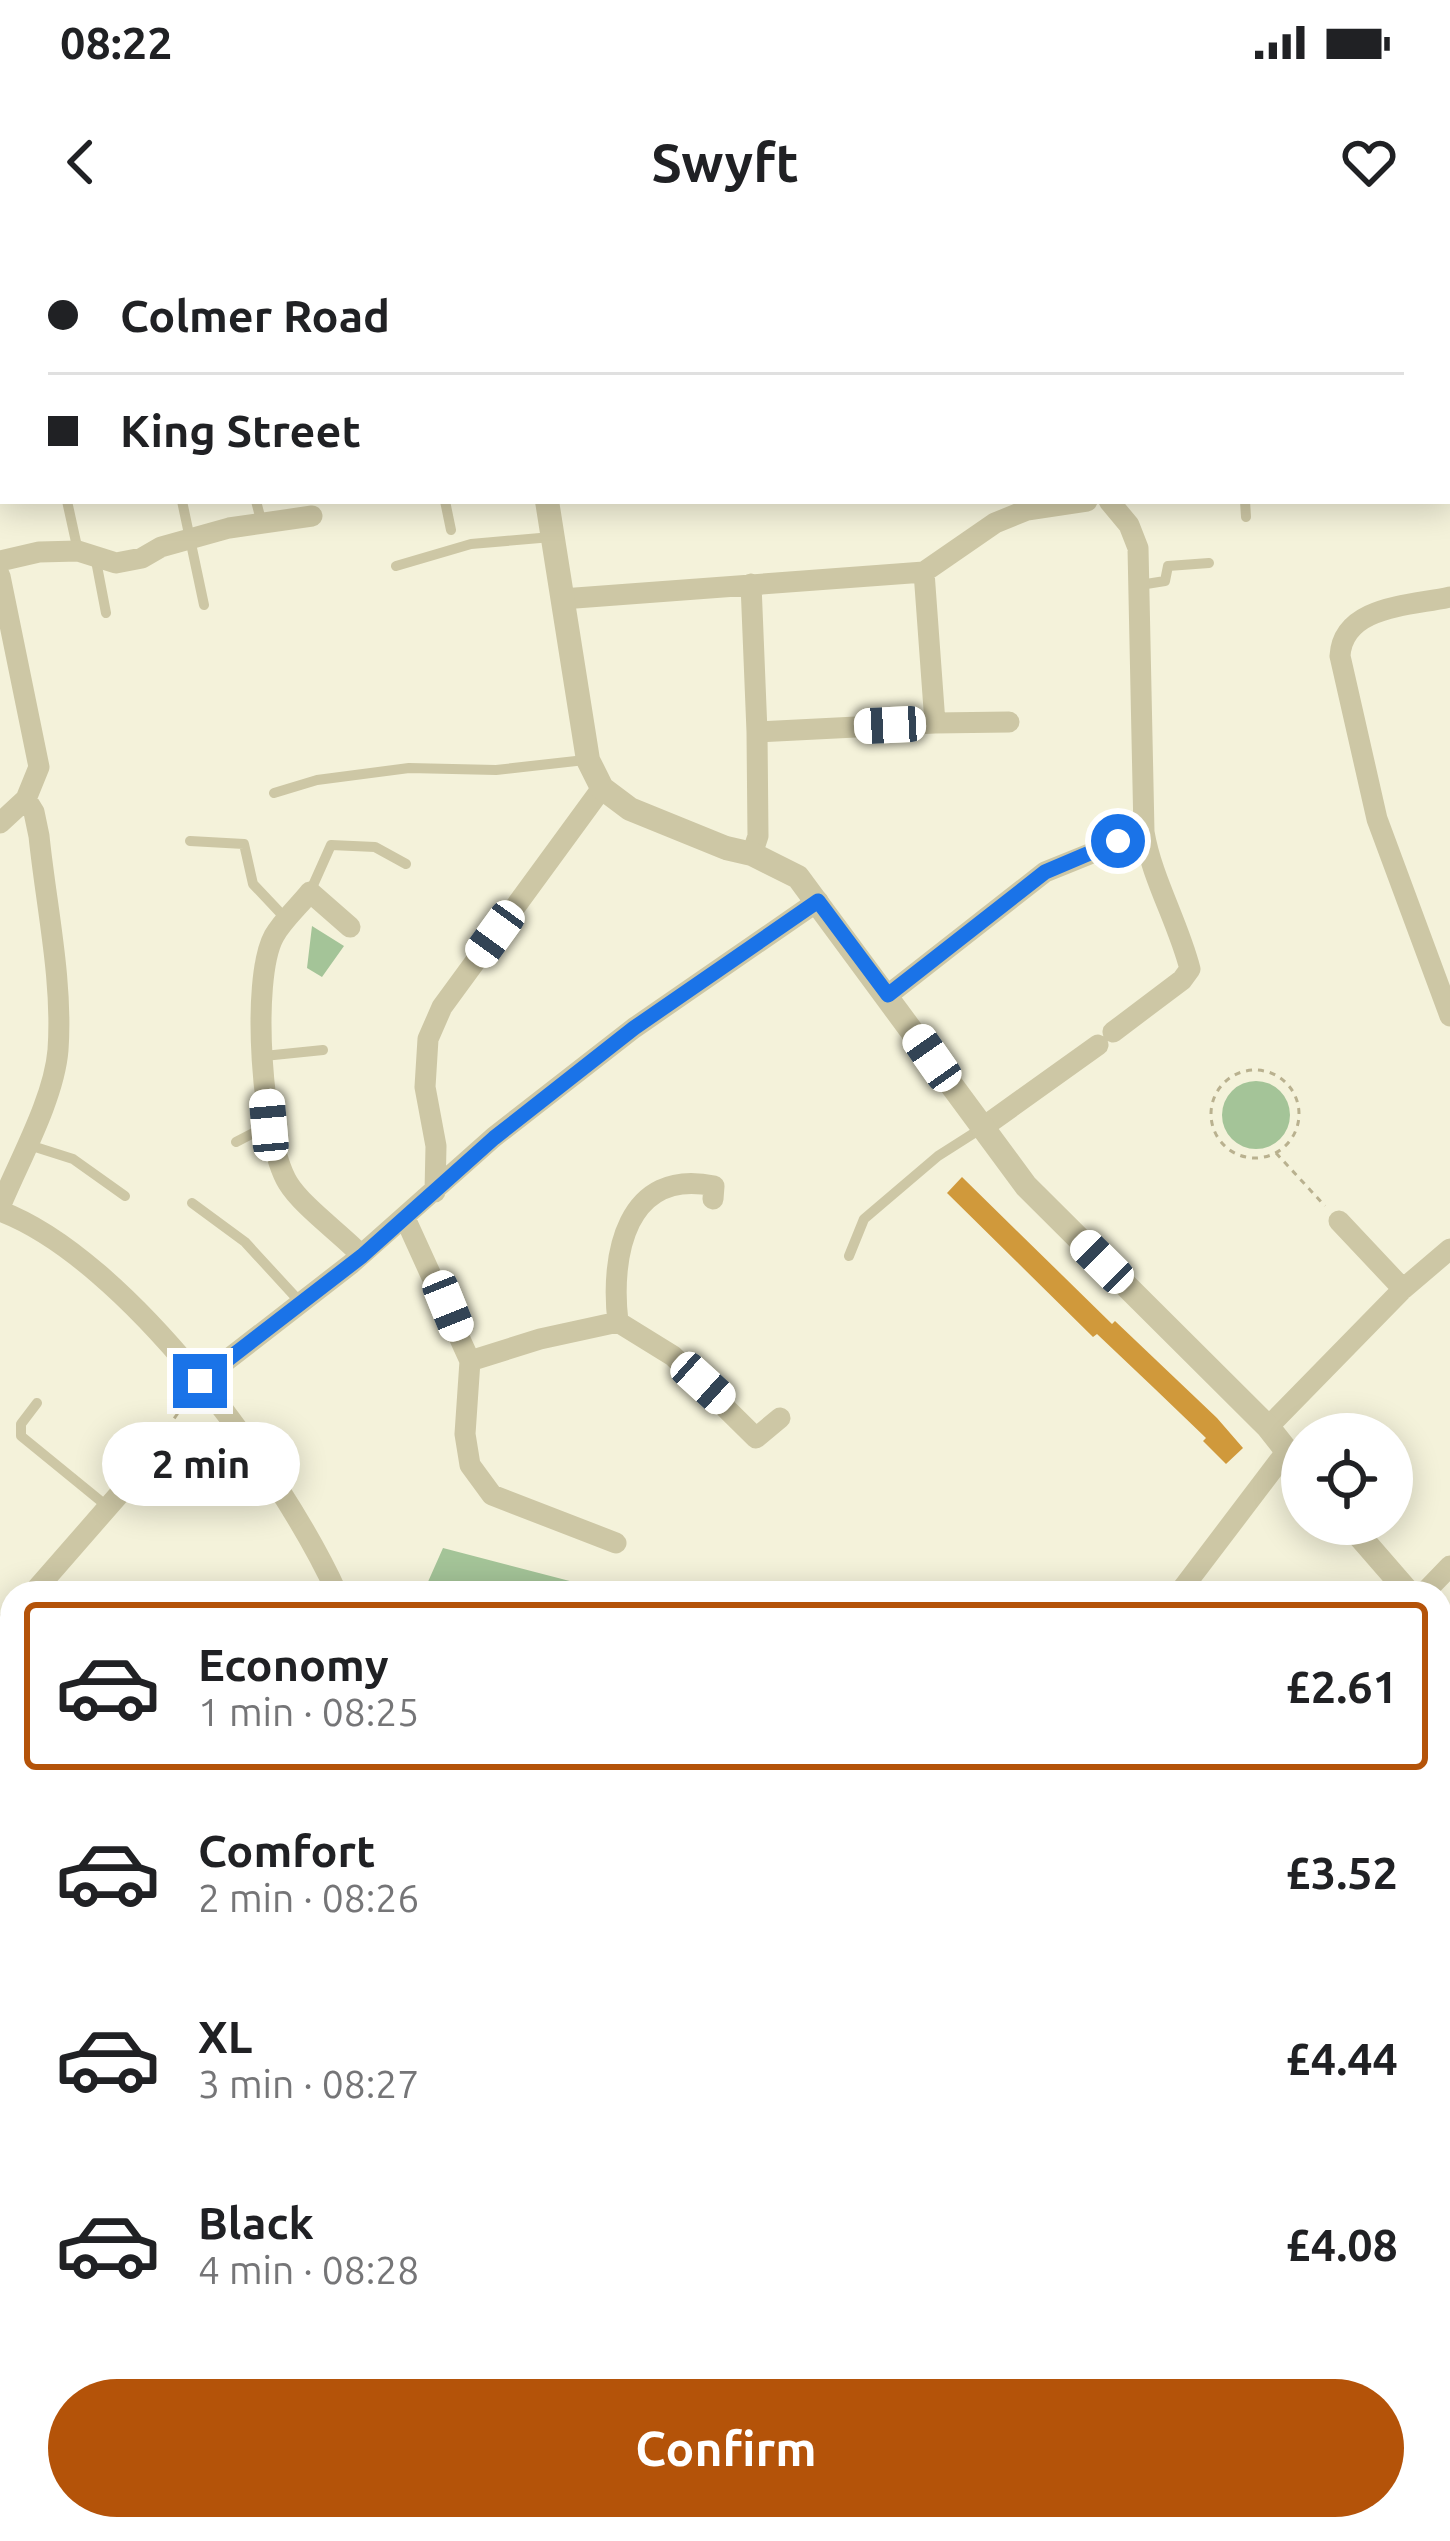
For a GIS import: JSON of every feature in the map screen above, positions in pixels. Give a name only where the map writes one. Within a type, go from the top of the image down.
[{"type":"street","points":[[547,504],[589,760],[602,788],[629,809],[752,854],[798,878],[1026,1186],[1281,1444]]},
{"type":"street","points":[[562,599],[924,572],[995,524],[1028,510],[1067,504]]},
{"type":"street","points":[[982,1128],[1105,1039],[1190,969],[1144,832],[1138,548],[1129,525],[1112,504]]},
{"type":"street","points":[[0,561],[39,552],[88,554],[116,562],[142,558],[190,538],[262,524],[284,511],[312,516]]},
{"type":"street","points":[[924,572],[934,723]]},
{"type":"street","points":[[0,580],[38,749],[35,784],[0,823]]},
{"type":"street","points":[[752,584],[758,836],[752,854]]},
{"type":"street","points":[[1450,598],[1363,617],[1346,633],[1340,656],[1377,819],[1450,1016]]},
{"type":"street","points":[[757,732],[1010,722]]},
{"type":"street","points":[[435,1192],[436,1146],[425,1087],[428,1039],[442,1006],[602,788]]},
{"type":"street","points":[[26,799],[39,836],[58,1052],[49,1089],[0,1209],[26,1220],[101,1273],[200,1381],[269,1476],[331,1581]]},
{"type":"street","points":[[888,995],[1045,872],[1144,832]]},
{"type":"street","points":[[350,926],[310,892],[274,936],[261,981],[269,1125],[280,1170],[292,1190],[362,1256]]},
{"type":"street","points":[[200,1381],[362,1256],[494,1138],[634,1028],[818,901]]},
{"type":"street","points":[[619,1322],[614,1285],[622,1234],[644,1201],[674,1185],[720,1191]]},
{"type":"street","points":[[405,1218],[470,1361],[465,1434],[470,1465],[492,1495],[616,1544]]},
{"type":"street","points":[[1339,1221],[1403,1289]]},
{"type":"street","points":[[1268,1427],[1403,1289],[1450,1249]]},
{"type":"street","points":[[470,1361],[619,1322],[673,1356],[756,1438],[780,1418]]},
{"type":"street","points":[[43,1581],[136,1474]]},
{"type":"street","points":[[1189,1581],[1281,1476]]},
{"type":"street","points":[[1367,1545],[1398,1581]]},
{"type":"lane","points":[[68,504],[97,566],[106,614]]},
{"type":"lane","points":[[183,504],[204,605]]},
{"type":"lane","points":[[257,504],[262,524]]},
{"type":"lane","points":[[446,504],[451,530]]},
{"type":"lane","points":[[1245,504],[1246,518]]},
{"type":"lane","points":[[396,566],[471,544],[552,537]]},
{"type":"lane","points":[[1140,585],[1165,581],[1168,566],[1208,563]]},
{"type":"lane","points":[[274,793],[317,781],[409,768],[496,770],[589,760]]},
{"type":"lane","points":[[190,841],[244,844],[253,884],[287,920]]},
{"type":"lane","points":[[310,892],[332,845],[375,847],[406,864]]},
{"type":"lane","points":[[264,1056],[323,1050]]},
{"type":"lane","points":[[236,1142],[269,1125]]},
{"type":"lane","points":[[849,1256],[864,1219],[938,1156],[982,1128]]},
{"type":"lane","points":[[26,1144],[73,1159],[124,1196]]},
{"type":"lane","points":[[192,1203],[244,1242],[301,1303]]},
{"type":"lane","points":[[37,1403],[21,1424],[21,1436],[108,1507]]},
{"type":"path","points":[[1268,1072],[1292,1090],[1299,1118],[1287,1145],[1276,1154],[1248,1158],[1223,1145],[1215,1133],[1211,1105],[1216,1092],[1239,1073],[1268,1072]]},
{"type":"path","points":[[1276,1154],[1339,1221]]},
{"type":"path","points":[[136,1474],[200,1381]]},
{"type":"green space","points":[[312,926],[344,946],[322,977],[307,968]]},
{"type":"green space","points":[[1256,1081],[1280,1091],[1290,1115],[1280,1139],[1256,1149],[1232,1139],[1222,1115],[1232,1091]]},
{"type":"green space","points":[[443,1548],[570,1581],[428,1581]]},
{"type":"building","points":[[962,1177],[1243,1448],[1226,1464],[1155,1389],[1097,1334],[1093,1337],[947,1193]]},
{"type":"route","points":[[200,1381],[362,1256],[494,1138],[634,1028],[818,901],[888,995],[1045,872],[1118,841]]}]
